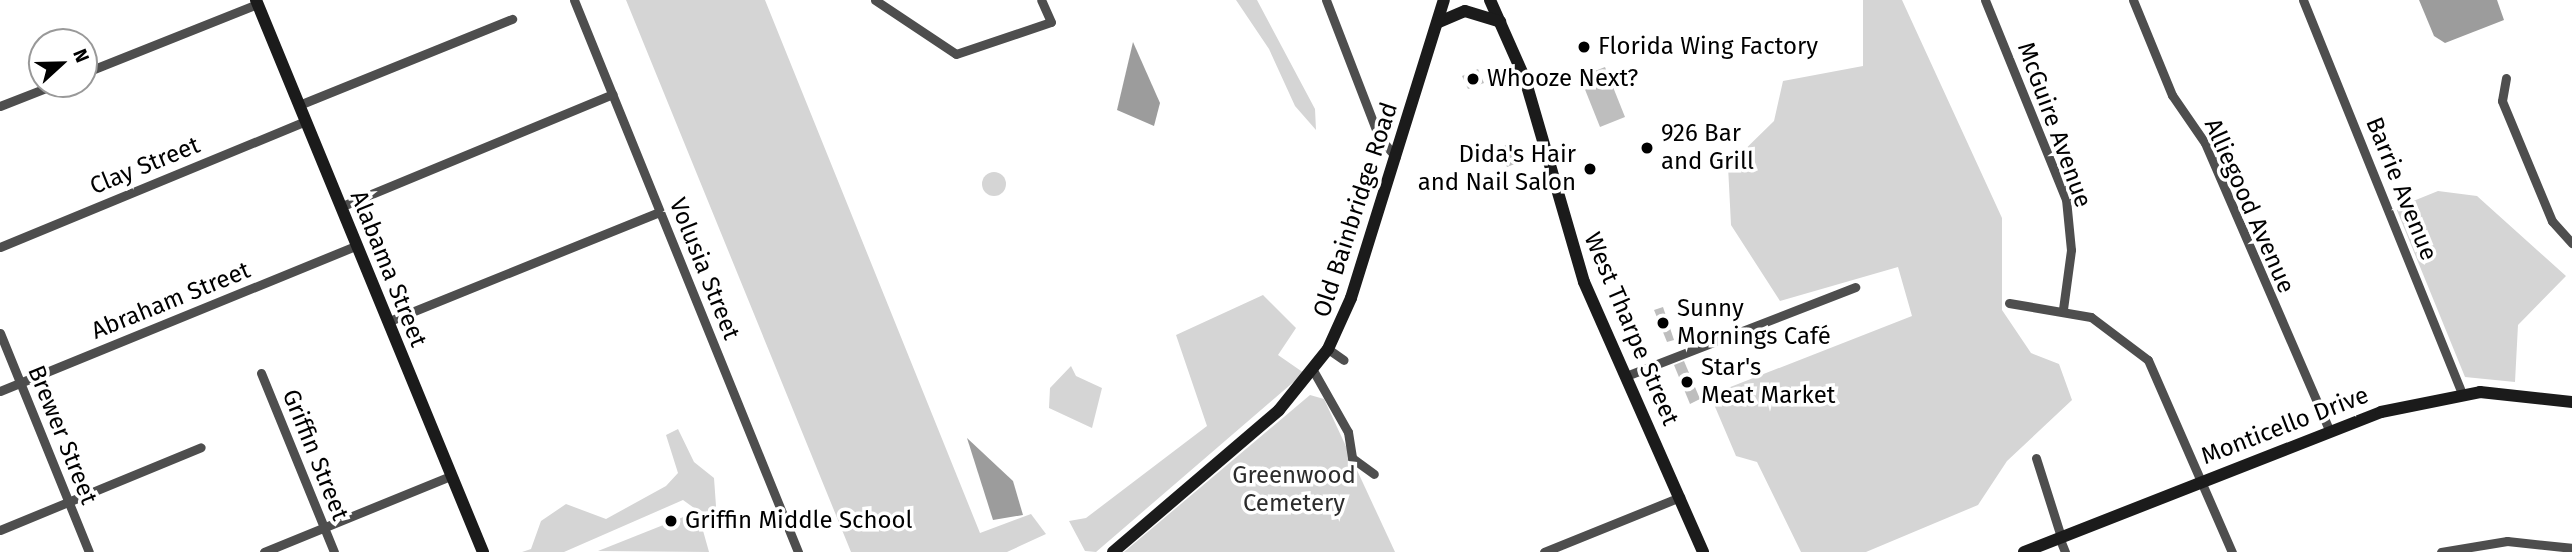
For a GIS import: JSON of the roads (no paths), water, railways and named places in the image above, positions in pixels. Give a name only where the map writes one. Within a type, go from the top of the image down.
[{"type":"main road","name":"Old Bainbridge Road","points":[[1113,552],[1279,410],[1314,372],[1328,349],[1396,157],[1444,0]]},
{"type":"main road","name":"West Tharpe Street","points":[[1490,0],[1532,101],[1571,245],[1703,552]]},
{"type":"main road","name":"Alabama Street","points":[[256,2],[483,552]]},
{"type":"main road","points":[[1439,22],[1466,11],[1500,22]]},
{"type":"main road","name":"Monticello Drive","points":[[2024,552],[2329,429],[2462,393],[2529,393],[2572,402]]},
{"type":"street","name":"Volusia Street","points":[[574,0],[798,552]]},
{"type":"street","points":[[875,0],[956,54],[1051,22],[1041,0]]},
{"type":"street","points":[[1326,0],[1374,125],[1396,157]]},
{"type":"street","name":"McGuire Avenue","points":[[1986,0],[2068,208],[2071,250],[2063,309]]},
{"type":"street","name":"Alliegood Avenue","points":[[2133,0],[2172,94],[2205,143],[2329,429]]},
{"type":"street","name":"Barrie Avenue","points":[[2303,0],[2462,393]]},
{"type":"street","points":[[98,67],[256,2]]},
{"type":"street","points":[[299,105],[512,19]]},
{"type":"street","points":[[2506,78],[2502,101],[2547,210],[2572,243]]},
{"type":"street","points":[[340,206],[613,94]]},
{"type":"street","points":[[0,106],[28,95]]},
{"type":"street","name":"Clay Street","points":[[0,247],[305,121]]},
{"type":"street","points":[[387,322],[659,212]]},
{"type":"street","name":"Abraham Street","points":[[0,391],[356,246]]},
{"type":"street","points":[[1626,376],[1855,287]]},
{"type":"street","points":[[2009,303],[2063,309],[2105,324],[2148,360],[2231,552]]},
{"type":"street","name":"Brewer Street","points":[[0,333],[89,552]]},
{"type":"street","points":[[1328,349],[1344,360]]},
{"type":"street","points":[[1314,372],[1348,432],[1352,458],[1374,474]]},
{"type":"street","name":"Griffin Street","points":[[261,373],[334,552]]},
{"type":"street","points":[[0,530],[201,447]]},
{"type":"street","points":[[2036,458],[2065,552]]},
{"type":"street","points":[[264,552],[450,476]]},
{"type":"street","points":[[1545,552],[1680,497]]},
{"type":"street","points":[[2441,552],[2507,541],[2572,548]]},
{"type":"place","name":"Florida Wing Factory","points":[[1584,47]]},
{"type":"place","name":"Whooze Next?","points":[[1473,79]]},
{"type":"place","name":"926 Bar and Grill","points":[[1647,148]]},
{"type":"place","name":"Dida's Hair and Nail Salon","points":[[1590,169]]},
{"type":"place","name":"Sunny Mornings Café","points":[[1663,323]]},
{"type":"place","name":"Star's Meat Market","points":[[1687,382]]},
{"type":"place","name":"Griffin Middle School","points":[[671,521]]},
{"type":"park label","name":"Greenwood Cemetery","points":[[1294,490]]}]
